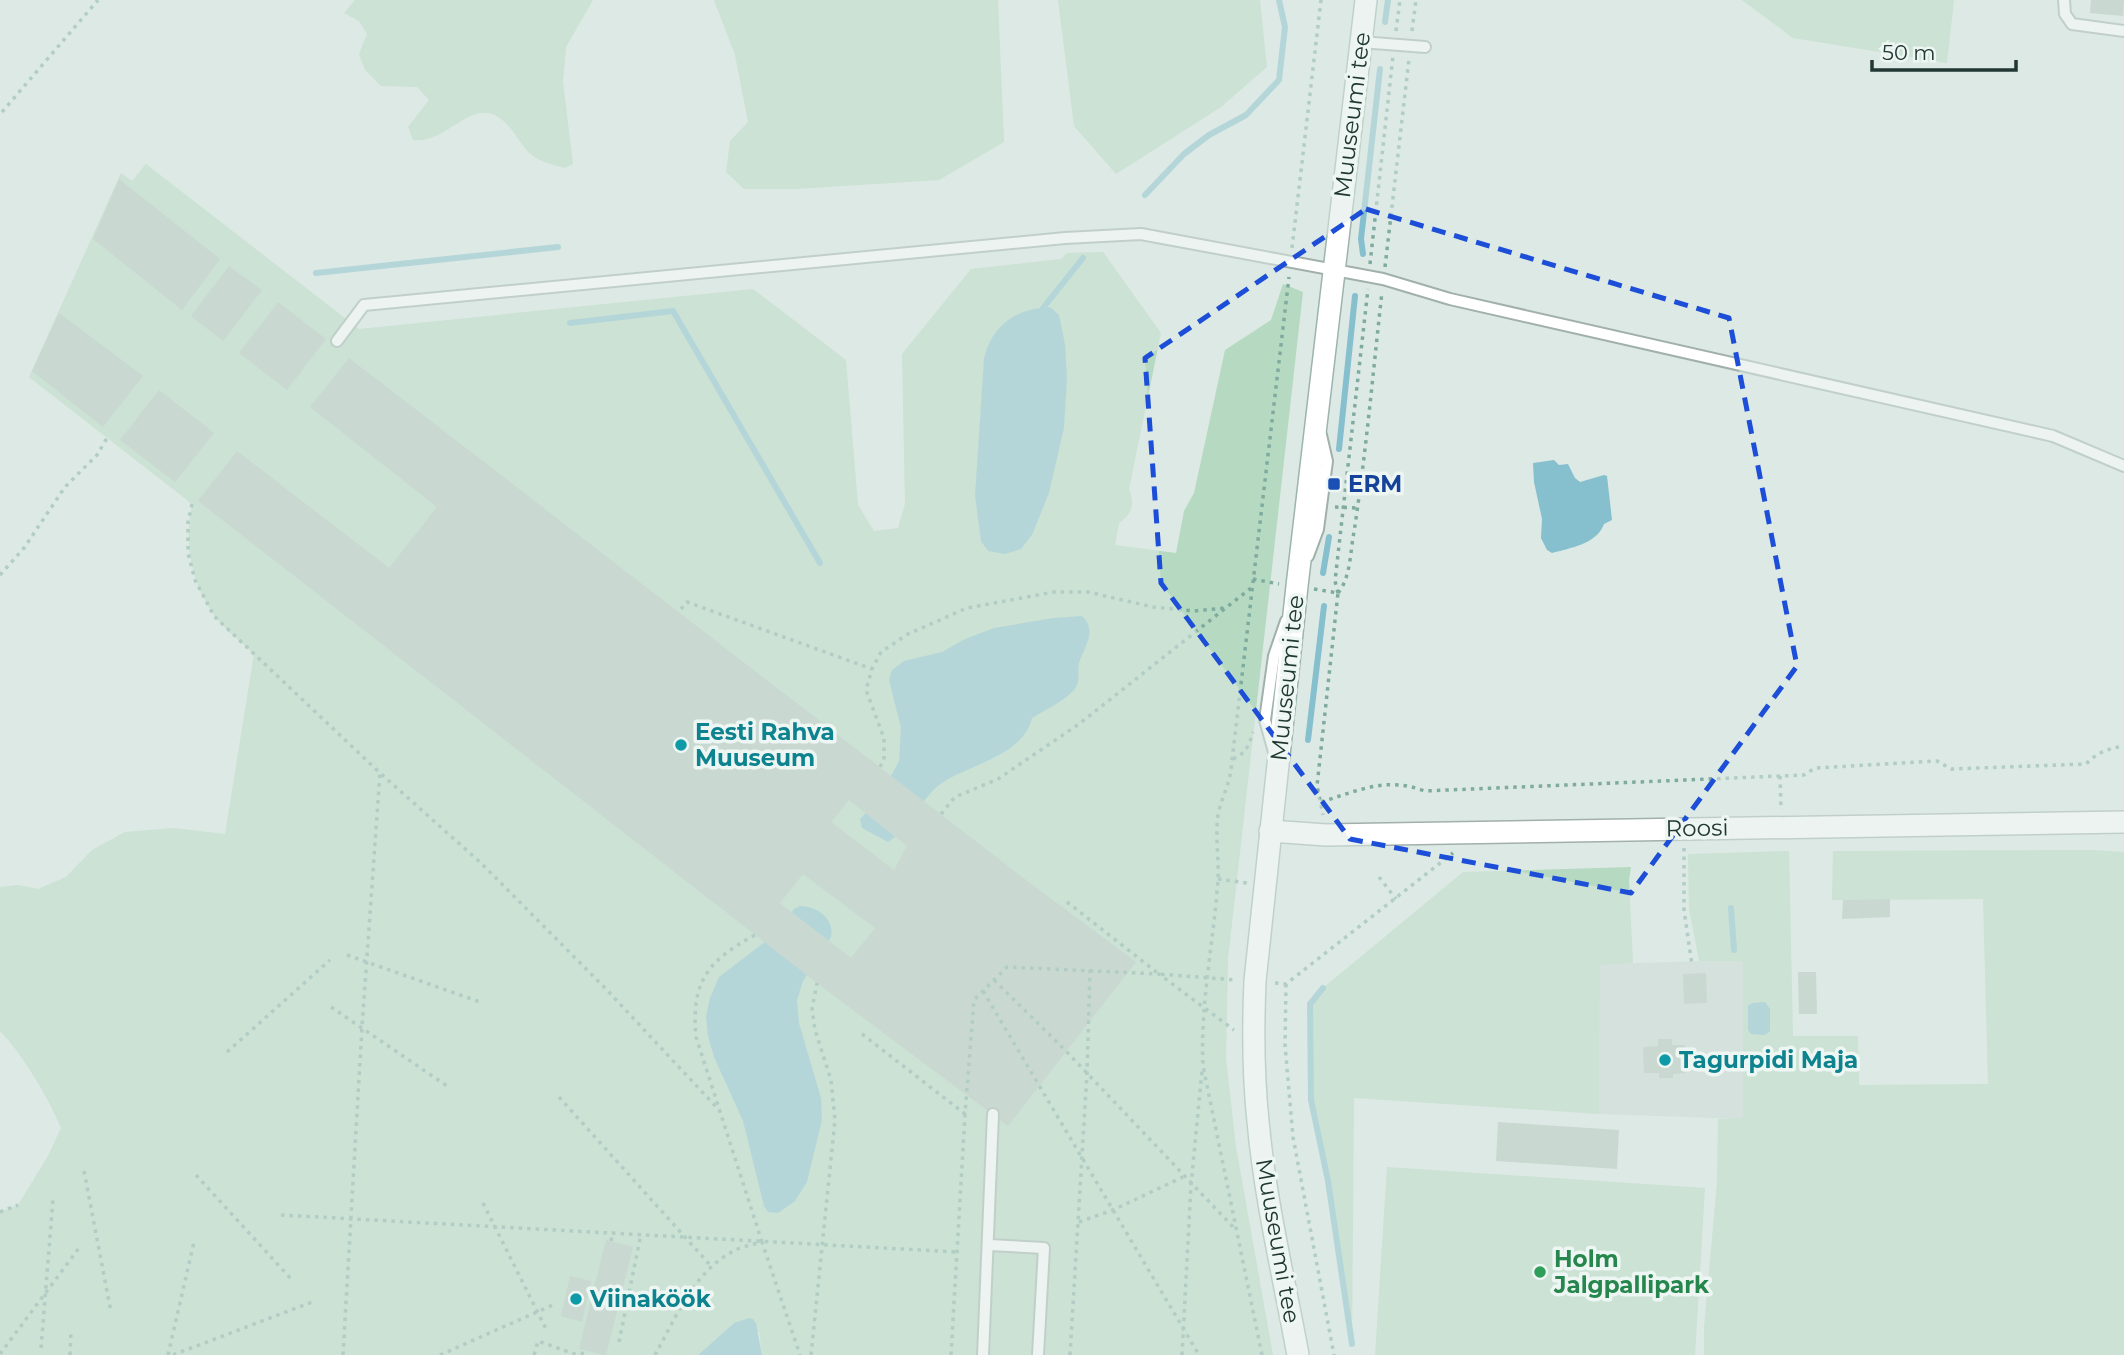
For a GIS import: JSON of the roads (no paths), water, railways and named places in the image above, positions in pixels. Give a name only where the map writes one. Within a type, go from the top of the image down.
[{"type":"street","name":"Muuseumi tee","points":[[1298,1355],[1258,1122],[1253,1044],[1255,981],[1297,586],[1366,0]]},
{"type":"street","name":"Roosi","points":[[1270,831],[1326,835],[2124,822]]},
{"type":"lane","points":[[2064,0],[2065,14],[2072,24],[2124,31]]},
{"type":"lane","points":[[1362,42],[1425,47]]},
{"type":"lane","points":[[337,341],[363,305],[1065,238],[1141,234],[1383,279],[1450,299],[2053,436],[2124,466]]},
{"type":"lane","points":[[983,1355],[993,1114]]},
{"type":"lane","points":[[989,1245],[1044,1248],[1038,1355]]},
{"type":"water","points":[[1050,307],[1059,315],[1065,344],[1067,379],[1064,428],[1049,493],[1032,535],[1021,549],[1005,554],[988,551],[981,541],[975,496],[984,358],[993,336],[1008,320],[1027,311]]},
{"type":"water","points":[[1554,460],[1559,465],[1568,464],[1580,482],[1607,476],[1612,520],[1604,524],[1589,541],[1552,553],[1547,550],[1541,538],[1542,519],[1533,463]]},
{"type":"water","points":[[1082,616],[1087,622],[1089,633],[1079,663],[1077,684],[1070,694],[1032,718],[1027,731],[1007,750],[934,789],[903,829],[888,842],[862,828],[860,819],[878,800],[899,761],[901,728],[889,680],[892,670],[904,661],[942,652],[965,639],[994,628]]},
{"type":"water","points":[[800,906],[818,911],[827,919],[832,931],[831,937],[803,981],[797,1000],[799,1023],[821,1098],[822,1120],[807,1182],[795,1201],[778,1213],[768,1212],[764,1206],[743,1121],[714,1057],[706,1016],[719,977],[779,931],[794,909]]},
{"type":"water","points":[[1765,1002],[1770,1009],[1770,1031],[1765,1035],[1751,1034],[1748,1030],[1748,1006]]},
{"type":"water","points":[[749,1318],[756,1323],[762,1355],[698,1355],[734,1323]]},
{"type":"waterway","points":[[1145,195],[1184,154],[1209,135],[1246,115],[1279,80],[1285,27],[1279,0]]},
{"type":"waterway","points":[[1385,22],[1388,0]]},
{"type":"waterway","points":[[1363,254],[1361,239],[1380,69]]},
{"type":"waterway","points":[[316,273],[558,247]]},
{"type":"waterway","points":[[1043,308],[1083,258]]},
{"type":"waterway","points":[[1339,449],[1355,296]]},
{"type":"waterway","points":[[570,323],[673,311],[820,563]]},
{"type":"waterway","points":[[1323,573],[1329,537]]},
{"type":"waterway","points":[[1308,740],[1324,606]]},
{"type":"waterway","points":[[1731,908],[1734,950]]},
{"type":"waterway","points":[[1323,988],[1310,1004],[1311,1100],[1328,1181],[1352,1344]]},
{"type":"place","name":"ERM","points":[[1334,484]]},
{"type":"place","name":"Eesti Rahva Muuseum","points":[[681,745]]},
{"type":"place","name":"Tagurpidi Maja","points":[[1665,1060]]},
{"type":"place","name":"Holm Jalgpallipark","points":[[1540,1272]]},
{"type":"place","name":"Viinaköök","points":[[576,1299]]}]
